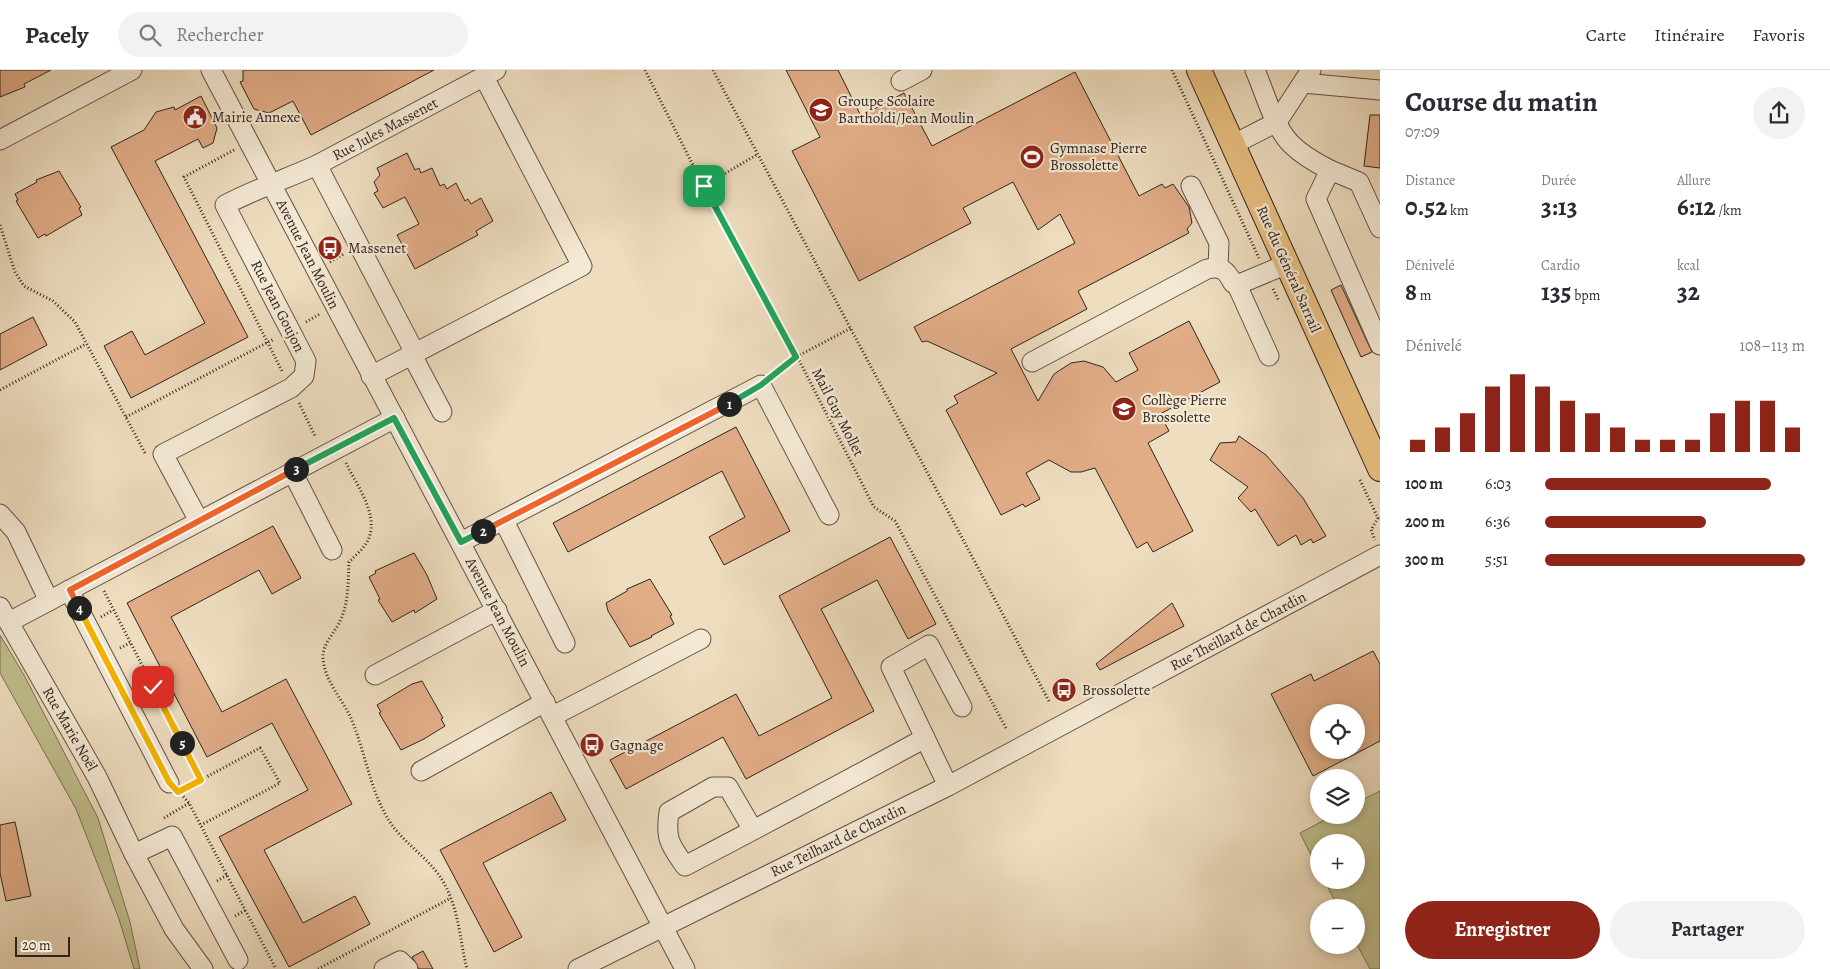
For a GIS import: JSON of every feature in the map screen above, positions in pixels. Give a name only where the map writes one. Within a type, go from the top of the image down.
[{"type":"main road","name":"Rue du Général Sarrail","points":[[1199,70],[1232,144],[1276,269],[1369,472]]},
{"type":"street","points":[[0,140],[132,70]]},
{"type":"street","name":"Avenue Jean Moulin","points":[[211,70],[686,969]]},
{"type":"street","points":[[901,81],[922,70]]},
{"type":"street","points":[[1255,70],[1277,122],[1290,143],[1310,160],[1359,182],[1380,228]]},
{"type":"street","points":[[371,376],[582,266],[490,73]]},
{"type":"street","name":"Rue Jules Massenet","points":[[271,184],[317,165],[490,73]]},
{"type":"street","points":[[1232,144],[1277,122],[1307,76],[1380,90]]},
{"type":"street","points":[[317,165],[442,412]]},
{"type":"street","points":[[1330,170],[1316,199],[1374,316],[1380,345]]},
{"type":"street","name":"Rue Jean Goujon","points":[[199,521],[163,454],[291,388],[304,376],[306,361],[225,205],[254,189],[271,184]]},
{"type":"street","points":[[1191,186],[1219,244],[1218,267]]},
{"type":"street","points":[[1032,362],[1207,269],[1218,267],[1226,270],[1233,283],[1237,285],[1268,356]]},
{"type":"street","points":[[1237,285],[1276,269]]},
{"type":"street","points":[[461,542],[761,385],[829,515]]},
{"type":"street","points":[[4,614],[49,601],[394,418]]},
{"type":"street","points":[[292,471],[332,550]]},
{"type":"street","points":[[0,514],[16,532],[49,601]]},
{"type":"street","points":[[504,520],[565,643]]},
{"type":"street","name":"Rue Theillard de Chardin","points":[[1097,708],[1378,551]]},
{"type":"street","points":[[70,590],[169,782]]},
{"type":"street","points":[[375,675],[497,610]]},
{"type":"street","name":"Rue Marie Noël","points":[[4,614],[98,777],[134,854],[174,928],[202,969]]},
{"type":"street","points":[[421,770],[701,639]]},
{"type":"street","points":[[948,786],[891,666],[929,645],[962,708]]},
{"type":"street","name":"Rue Teilhard de Chardin","points":[[578,969],[948,786],[1097,708]]},
{"type":"street","points":[[753,830],[728,787],[713,787],[669,812],[667,825],[668,842],[685,866],[753,830],[925,738]]},
{"type":"street","points":[[134,854],[172,836],[238,960]]},
{"type":"street","points":[[384,969],[400,961],[408,969]]},
{"type":"path","name":"Mail Guy Mollet","points":[[645,70],[704,186],[874,507],[895,521],[1007,730]]},
{"type":"path","points":[[713,70],[1050,703]]},
{"type":"path","points":[[1172,70],[1276,269],[1282,309]]},
{"type":"path","points":[[704,186],[758,154]]},
{"type":"path","points":[[0,225],[15,272],[24,286],[53,301],[74,322],[147,457]]},
{"type":"path","points":[[126,417],[321,314]]},
{"type":"path","points":[[761,385],[796,357],[851,328]]},
{"type":"path","points":[[0,390],[86,344]]},
{"type":"path","points":[[338,447],[369,511],[373,528],[367,543],[349,562],[346,603],[340,622],[327,642],[322,658],[330,683],[350,717],[367,772],[389,820],[431,865],[444,883],[451,898],[466,969]]},
{"type":"path","points":[[1369,472],[1378,518],[1371,530],[1378,551]]},
{"type":"path","points":[[102,587],[201,780]]},
{"type":"path","points":[[201,825],[280,784],[260,748],[178,792],[189,803],[276,969]]},
{"type":"path","points":[[318,969],[451,898]]},
{"type":"shaded area","points":[[0,635],[24,675],[98,818],[130,922],[140,969],[134,969],[119,919],[76,809],[0,673]]},
{"type":"shaded area","points":[[1380,791],[1380,969],[1370,969],[1362,954],[1365,954],[1365,899],[1334,899],[1329,889],[1365,889],[1365,834],[1310,834],[1310,853],[1300,833],[1317,824],[1365,824],[1365,798]]},
{"type":"building","points":[[0,70],[51,70],[24,84],[25,87],[0,97]]},
{"type":"building","points":[[243,70],[434,70],[311,135],[293,101],[269,113],[254,109],[240,82],[243,81]]},
{"type":"building","points":[[786,70],[838,70],[861,116],[904,93],[932,146],[1075,72],[1139,196],[1162,184],[1165,188],[1173,184],[1189,207],[1192,223],[1187,229],[1189,233],[1078,291],[1087,309],[1011,349],[1038,401],[1054,374],[1071,363],[1084,361],[1103,367],[1116,382],[1138,370],[1129,353],[1189,321],[1220,382],[1160,414],[1169,431],[1148,443],[1193,531],[1153,552],[1147,542],[1137,548],[1095,468],[1081,472],[1071,472],[1049,460],[1026,473],[1040,499],[1025,507],[1023,504],[1001,515],[946,410],[958,403],[954,396],[997,373],[927,341],[922,342],[914,327],[1075,243],[1060,214],[1038,230],[1013,182],[963,208],[971,223],[859,281],[792,151],[820,137]]},
{"type":"building","points":[[201,96],[217,128],[213,143],[203,148],[198,139],[155,161],[248,337],[131,398],[104,346],[132,331],[145,355],[205,323],[111,147],[144,130],[156,112],[174,107],[175,110]]},
{"type":"building","points":[[1370,115],[1380,115],[1380,168],[1364,166]]},
{"type":"building","points":[[407,153],[415,170],[419,168],[421,173],[432,168],[440,186],[444,184],[447,189],[456,183],[465,201],[468,199],[471,204],[481,198],[493,221],[476,231],[478,235],[415,269],[397,235],[419,224],[405,197],[383,208],[374,193],[378,191],[374,182],[380,175],[377,168]]},
{"type":"building","points":[[59,171],[81,207],[79,208],[82,215],[46,236],[45,234],[38,238],[16,201],[18,200],[15,194],[37,182],[36,180]]},
{"type":"building","points":[[1341,285],[1372,352],[1361,357],[1331,290]]},
{"type":"building","points":[[33,317],[47,345],[0,370],[0,334]]},
{"type":"building","points":[[736,427],[790,531],[724,565],[709,537],[745,517],[722,471],[568,552],[553,523]]},
{"type":"building","points":[[1239,436],[1266,455],[1303,498],[1326,536],[1313,543],[1311,539],[1301,545],[1296,535],[1278,546],[1255,509],[1251,512],[1238,498],[1248,487],[1210,460],[1220,443],[1236,442]]},
{"type":"building","points":[[273,526],[301,578],[272,594],[259,570],[171,617],[222,712],[286,679],[352,804],[264,850],[303,923],[355,896],[370,924],[289,967],[219,837],[308,790],[272,723],[207,757],[127,603]]},
{"type":"building","points":[[890,537],[936,624],[908,639],[877,580],[821,609],[874,711],[746,779],[723,737],[626,789],[610,760],[736,694],[759,736],[832,698],[779,596]]},
{"type":"building","points":[[414,553],[427,575],[437,599],[415,613],[414,610],[392,622],[378,600],[380,599],[369,577],[376,573],[375,571]]},
{"type":"building","points":[[650,579],[672,615],[670,616],[674,624],[630,647],[608,611],[606,603],[627,591],[627,589]]},
{"type":"building","points":[[1172,603],[1184,626],[1100,670],[1096,664]]},
{"type":"building","points":[[1373,651],[1380,664],[1380,741],[1365,749],[1365,704],[1310,704],[1310,759],[1346,759],[1326,769],[1310,770],[1271,694],[1311,674],[1314,681]]},
{"type":"building","points":[[422,681],[443,718],[441,719],[445,726],[401,750],[379,713],[381,712],[377,705],[412,684]]},
{"type":"building","points":[[551,792],[566,820],[483,863],[522,937],[494,952],[440,850]]},
{"type":"building","points":[[15,822],[31,896],[6,901],[0,873],[0,825]]},
{"type":"building","points":[[423,951],[433,969],[419,969],[412,957]]},
{"type":"place","name":"Groupe Scolaire Bartholdi/Jean Moulin","points":[[821,110]]},
{"type":"place","name":"Mairie Annexe","points":[[195,117]]},
{"type":"place","name":"Gymnase Pierre Brossolette","points":[[1032,157]]},
{"type":"place","name":"Massenet","points":[[330,248]]},
{"type":"place","name":"Collège Pierre Brossolette","points":[[1124,409]]},
{"type":"place","name":"Brossolette","points":[[1064,690]]},
{"type":"place","name":"Gagnage","points":[[592,745]]},
{"type":"route","points":[[153,687],[201,780],[178,792],[169,782],[70,590],[394,418],[461,542],[729,404],[761,385],[796,357],[704,186]]}]
